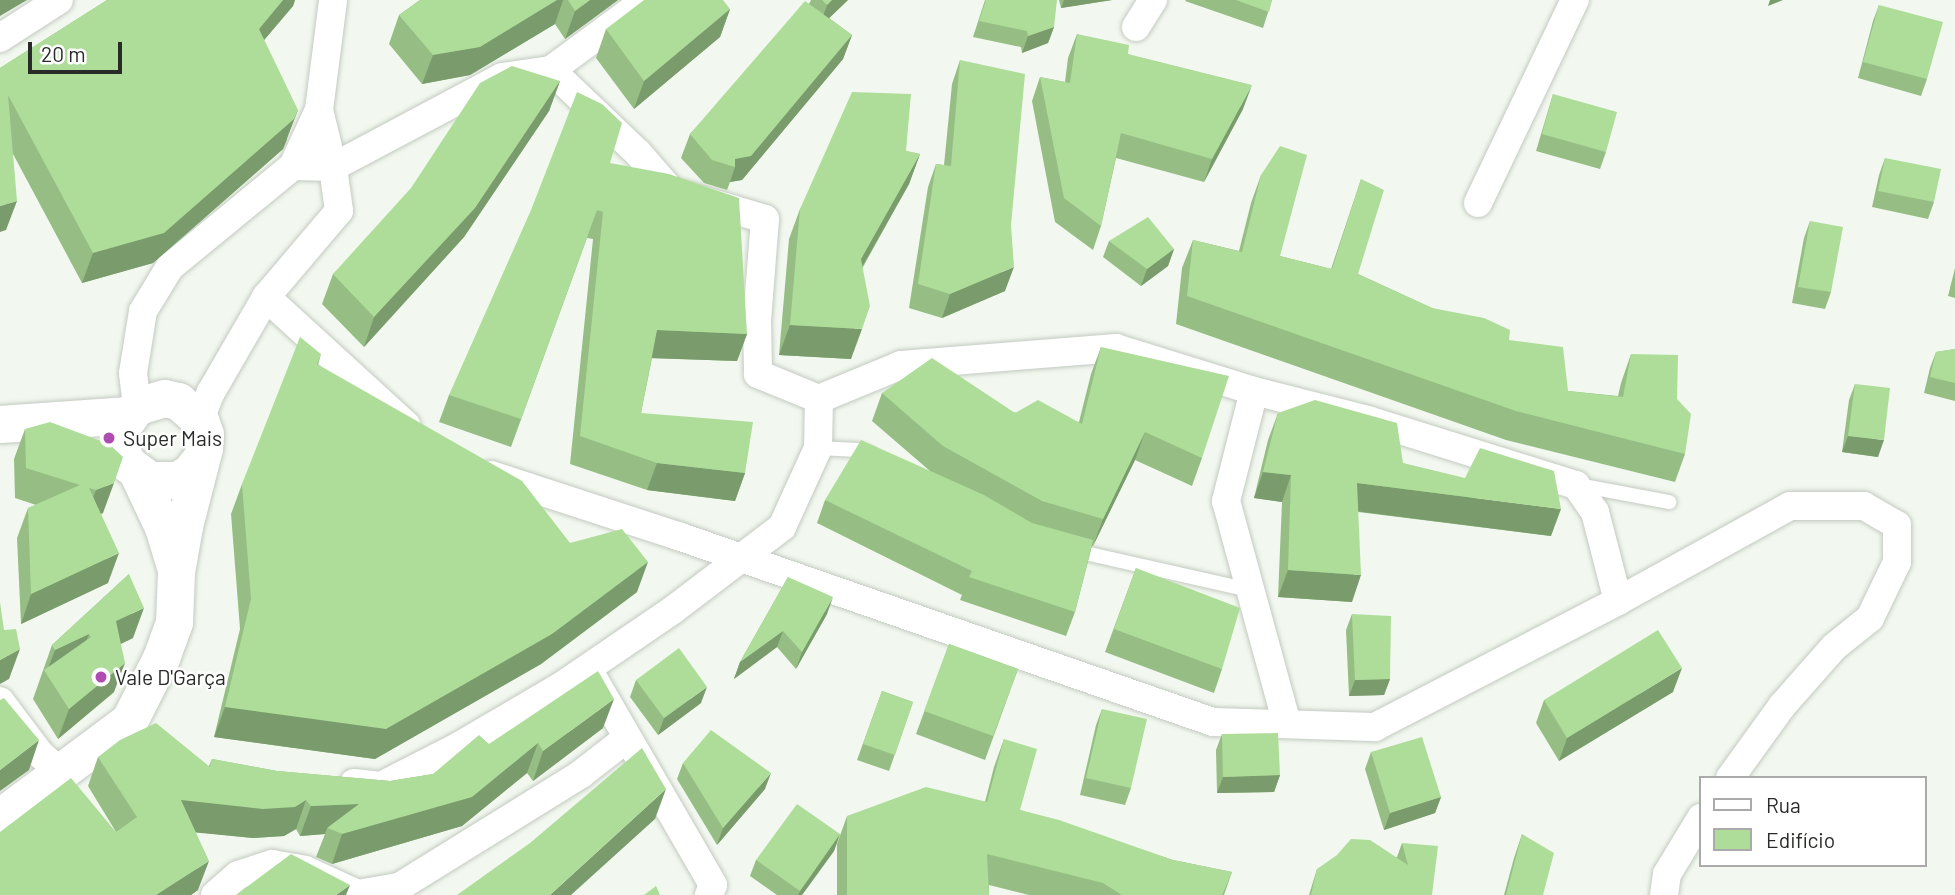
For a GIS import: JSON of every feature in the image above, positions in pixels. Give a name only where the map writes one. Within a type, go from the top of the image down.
[{"type":"street","points":[[0,38],[59,0]]},
{"type":"street","points":[[176,572],[163,527],[120,440],[120,429],[133,411],[132,373],[144,311],[170,267],[293,166],[318,110],[333,0]]},
{"type":"street","points":[[293,166],[333,167],[502,77],[551,70],[646,0]]},
{"type":"street","points":[[1136,27],[1153,0]]},
{"type":"street","points":[[1478,203],[1575,0]]},
{"type":"street","points":[[551,70],[638,153],[671,191],[765,219],[757,320],[758,374],[819,398],[901,365],[1116,348],[1254,391],[1368,420],[1576,485],[1595,512],[1618,601]]},
{"type":"street","points":[[200,420],[211,392],[266,297],[339,211],[333,167],[318,110]]},
{"type":"street","points":[[266,297],[429,446]]},
{"type":"street","points":[[1254,391],[1226,501],[1287,724]]},
{"type":"street","points":[[0,817],[59,771],[140,728],[160,658],[174,622],[176,572],[188,501],[204,448],[205,434],[200,420],[178,401],[164,398],[133,411],[10,424]]},
{"type":"street","points":[[328,781],[381,786],[459,747],[563,685],[673,610],[782,527],[818,448],[819,398]]},
{"type":"street","points":[[10,424],[78,442],[162,482],[177,480],[199,461]]},
{"type":"street","points":[[471,468],[741,558],[1213,722],[1376,727],[1618,601],[1790,506],[1864,506],[1897,525],[1897,562],[1870,618],[1834,647],[1791,696],[1731,776]]},
{"type":"street","points":[[587,667],[626,739],[713,885],[709,895]]},
{"type":"street","points":[[0,701],[40,754],[59,771]]},
{"type":"street","points":[[215,895],[238,874],[272,864],[305,870],[358,894],[399,887],[581,774],[626,739]]},
{"type":"street","points":[[1664,895],[1667,874],[1700,820]]},
{"type":"lane","points":[[818,448],[858,450],[883,461]]},
{"type":"lane","points":[[1576,485],[1669,502]]},
{"type":"lane","points":[[1054,545],[1117,563],[1250,590]]},
{"type":"building","points":[[107,0],[283,0],[259,29],[298,110],[294,119],[164,233],[93,253],[8,95],[17,201],[0,206],[0,68]]},
{"type":"building","points":[[420,0],[557,0],[480,47],[433,55],[399,15]]},
{"type":"building","points":[[568,0],[590,0],[575,11]]},
{"type":"building","points":[[644,0],[723,0],[730,9],[644,81],[606,29]]},
{"type":"building","points":[[986,0],[1057,0],[1054,27],[1028,36],[1027,31],[979,21]]},
{"type":"building","points":[[1236,0],[1272,0],[1269,12]]},
{"type":"building","points":[[805,1],[852,35],[751,156],[735,159],[735,167],[712,160],[690,134]]},
{"type":"building","points":[[1879,5],[1943,22],[1927,79],[1863,62]]},
{"type":"building","points":[[1077,34],[1129,45],[1128,54],[1252,85],[1212,159],[1121,133],[1101,226],[1064,198],[1040,77],[1070,83]]},
{"type":"building","points":[[960,60],[1025,74],[1011,225],[1014,267],[950,294],[918,284],[936,164],[951,166]]},
{"type":"building","points":[[512,66],[560,81],[475,208],[374,317],[333,274],[411,188],[480,83]]},
{"type":"building","points":[[577,92],[602,104],[622,123],[610,163],[669,174],[739,198],[747,334],[657,330],[641,413],[753,422],[745,473],[657,463],[580,436],[603,212],[597,210],[521,419],[449,395],[531,210]]},
{"type":"building","points":[[852,92],[911,94],[906,151],[920,154],[861,259],[870,306],[862,329],[790,325],[800,209]]},
{"type":"building","points":[[1553,94],[1617,112],[1606,152],[1542,134]]},
{"type":"building","points":[[1280,146],[1307,155],[1280,256],[1332,269],[1361,179],[1384,190],[1358,274],[1432,308],[1484,318],[1510,330],[1509,340],[1563,347],[1568,391],[1623,397],[1631,354],[1678,355],[1677,399],[1691,414],[1685,454],[1516,411],[1187,296],[1193,240],[1242,252],[1261,175]]},
{"type":"building","points":[[1885,158],[1941,169],[1934,202],[1878,191]]},
{"type":"building","points":[[1148,217],[1174,249],[1147,269],[1109,241]]},
{"type":"building","points":[[1810,221],[1843,227],[1831,292],[1798,287]]},
{"type":"building","points":[[300,337],[321,354],[317,364],[522,481],[570,543],[622,529],[648,562],[552,634],[386,729],[225,707],[251,599],[242,484]]},
{"type":"building","points":[[1101,347],[1229,376],[1202,458],[1145,432],[1103,519],[1042,501],[943,446],[882,393],[932,358],[1015,413],[1038,400],[1082,424]]},
{"type":"building","points":[[1955,349],[1955,383],[1930,377],[1936,352]]},
{"type":"building","points":[[1855,384],[1890,388],[1884,440],[1848,436]]},
{"type":"building","points":[[1315,400],[1397,423],[1403,463],[1465,478],[1480,448],[1554,471],[1561,509],[1357,483],[1361,575],[1288,570],[1291,475],[1263,472],[1278,413]]},
{"type":"building","points":[[50,422],[109,444],[123,457],[114,483],[96,490],[89,488],[119,553],[31,594],[28,508],[80,485],[26,468],[25,429]]},
{"type":"building","points":[[861,440],[984,495],[1032,523],[1093,540],[1075,612],[969,577],[972,571],[825,500]]},
{"type":"building","points":[[1136,568],[1240,608],[1222,669],[1114,629]]},
{"type":"building","points":[[129,574],[144,608],[116,621],[125,663],[69,709],[44,670],[91,637],[89,634],[55,650],[52,645]]},
{"type":"building","points":[[788,577],[833,597],[802,652],[783,631],[740,662]]},
{"type":"building","points":[[0,602],[4,630],[16,629],[20,649],[0,660]]},
{"type":"building","points":[[1352,614],[1391,616],[1390,679],[1355,680]]},
{"type":"building","points":[[1658,630],[1682,668],[1567,738],[1544,700]]},
{"type":"building","points":[[949,644],[1018,669],[993,736],[924,711]]},
{"type":"building","points":[[679,648],[707,687],[664,718],[636,680]]},
{"type":"building","points":[[598,671],[614,699],[543,751],[538,743],[472,797],[342,834],[327,828],[359,804],[311,806],[306,800],[295,807],[263,809],[181,800],[209,861],[156,895],[0,895],[0,832],[71,778],[116,832],[137,817],[98,757],[120,740],[156,723],[210,767],[212,759],[277,771],[390,781],[433,774],[479,735],[489,744]]},
{"type":"building","points":[[882,691],[913,702],[895,755],[863,744]]},
{"type":"building","points":[[4,698],[39,740],[0,770],[0,700]]},
{"type":"building","points":[[1102,709],[1147,719],[1131,788],[1086,778]]},
{"type":"building","points":[[711,730],[771,773],[723,828],[683,763]]},
{"type":"building","points":[[1278,733],[1280,775],[1223,777],[1222,734]]},
{"type":"building","points":[[1422,737],[1441,797],[1390,813],[1371,752]]},
{"type":"building","points":[[1004,739],[1037,749],[1020,810],[1059,820],[1173,860],[1232,872],[1222,895],[1122,895],[1103,883],[987,854],[989,895],[847,895],[847,816],[926,787],[987,802]]},
{"type":"building","points":[[642,748],[666,789],[550,895],[457,895],[530,843]]},
{"type":"building","points":[[797,804],[840,834],[800,891],[756,860]]},
{"type":"building","points":[[1522,834],[1554,853],[1543,895],[1506,895]]},
{"type":"building","points":[[1351,839],[1370,840],[1408,865],[1402,843],[1438,846],[1432,895],[1311,895],[1317,869],[1337,855]]},
{"type":"building","points":[[291,854],[350,885],[336,895],[236,895]]},
{"type":"building","points":[[656,886],[660,895],[644,895]]},
{"type":"place","name":"Super Mais","points":[[109,438]]},
{"type":"place","name":"Vale D'Garça","points":[[101,677]]}]
